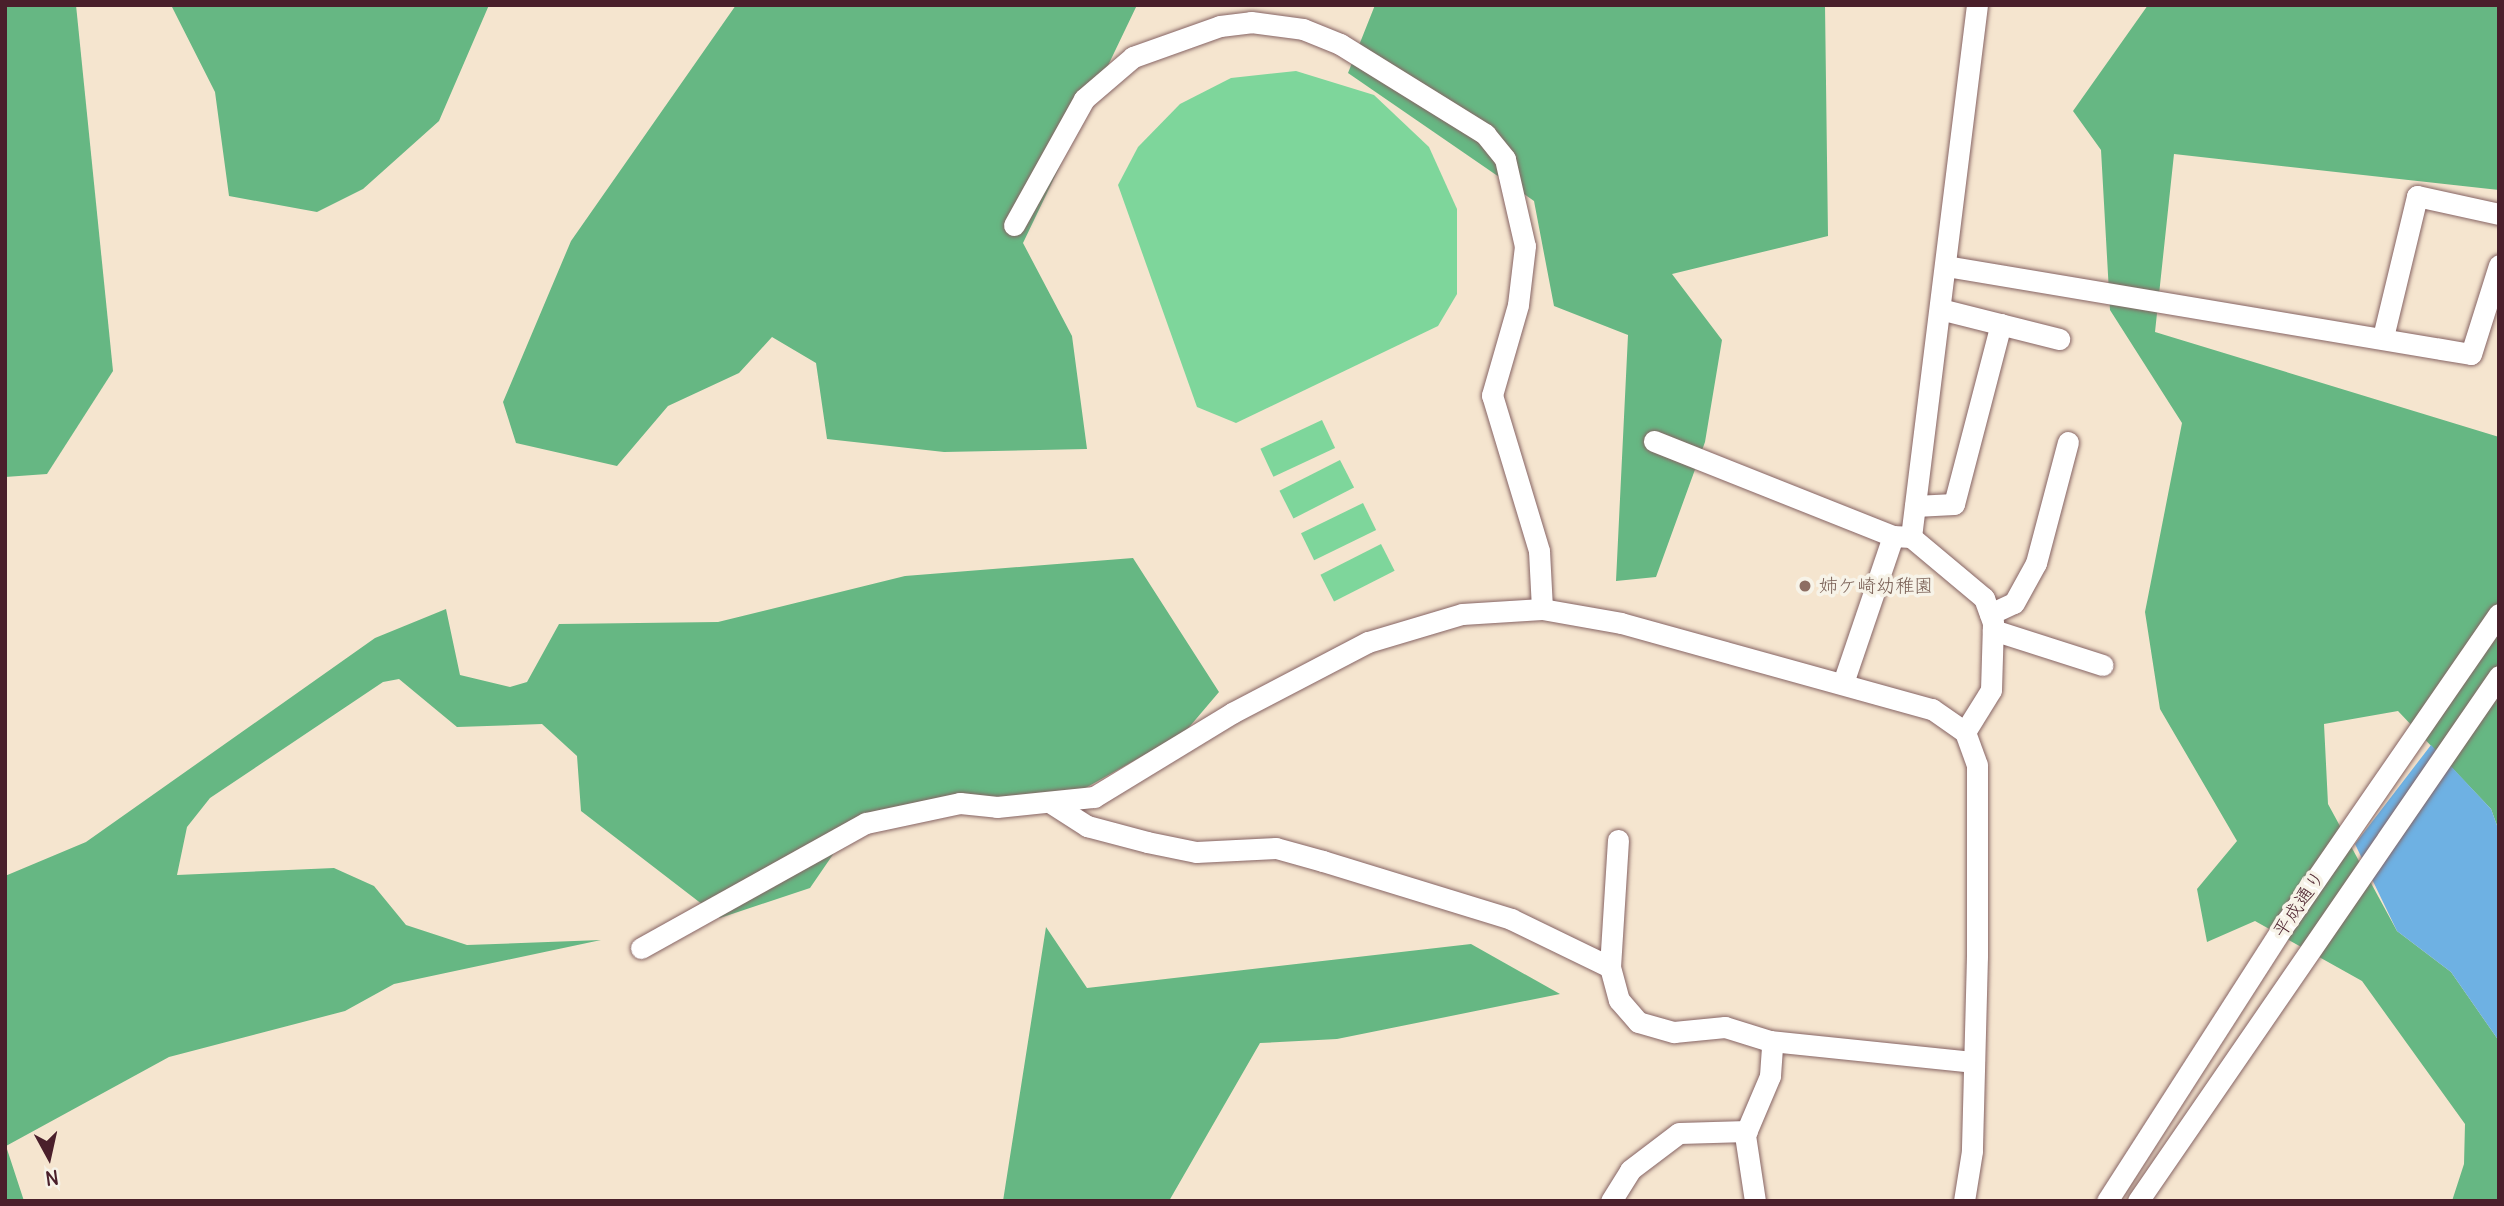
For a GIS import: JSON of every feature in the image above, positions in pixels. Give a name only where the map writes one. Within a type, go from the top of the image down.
[{"type":"street","points":[[1843,683],[1915,506],[1977,5]]},
{"type":"street","points":[[1014,225],[1084,99],[1133,57],[1220,26],[1251,22],[1303,29],[1340,44],[1485,134],[1505,159],[1525,246],[1518,305],[1492,395],[1539,551],[1542,609]]},
{"type":"street","points":[[2384,337],[2417,196],[2499,214]]},
{"type":"street","points":[[1946,266],[2384,337],[2471,354],[2499,265]]},
{"type":"street","points":[[1940,309],[2060,339]]},
{"type":"street","points":[[1915,506],[1954,504],[2001,324]]},
{"type":"street","points":[[1654,441],[1902,536],[1984,598],[1991,622],[1990,690],[1965,732]]},
{"type":"street","points":[[1991,622],[2014,603],[2036,563],[2068,442]]},
{"type":"street","points":[[641,948],[866,823],[960,803],[1051,803],[1094,797],[1232,713],[1368,642],[1462,614],[1542,609],[1621,623],[1932,709],[1965,732],[1977,765],[1974,1062],[1964,1201]]},
{"type":"street","name":"平成通り","points":[[2107,1201],[2287,921],[2499,614]]},
{"type":"street","points":[[1991,622],[2103,665]]},
{"type":"street","name":"平成通り","points":[[2138,1201],[2499,676]]},
{"type":"street","points":[[1051,803],[1087,826],[1147,842],[1196,852],[1276,848],[1323,861],[1511,919],[1610,967]]},
{"type":"street","points":[[1619,840],[1610,967],[1619,1000],[1638,1022],[1674,1032],[1725,1027],[1770,1041],[1974,1062]]},
{"type":"street","points":[[1755,1201],[1747,1131],[1770,1076],[1770,1041]]},
{"type":"street","points":[[1611,1201],[1630,1170],[1679,1133],[1747,1131]]},
{"type":"green space","points":[[5,5],[76,5],[113,371],[47,474],[5,477]]},
{"type":"green space","points":[[171,5],[489,5],[439,121],[363,189],[317,212],[229,196],[215,92]]},
{"type":"green space","points":[[736,5],[1137,5],[1023,243],[1072,336],[1087,449],[944,452],[827,439],[816,363],[772,337],[739,373],[668,406],[617,466],[516,443],[503,402],[571,241]]},
{"type":"green space","points":[[1375,5],[1825,5],[1828,236],[1672,274],[1722,340],[1705,442],[1656,577],[1616,581],[1628,335],[1554,306],[1534,201],[1348,73]]},
{"type":"green space","points":[[2148,5],[2499,5],[2499,190],[2174,154],[2155,332],[2499,437],[2499,831],[2491,809],[2398,711],[2324,724],[2328,804],[2397,931],[2451,972],[2499,1041],[2499,1201],[2452,1201],[2464,1164],[2465,1124],[2362,981],[2255,921],[2207,942],[2197,889],[2237,841],[2160,709],[2145,612],[2182,423],[2110,310],[2101,150],[2073,111]]},
{"type":"green space","points":[[1296,71],[1374,95],[1429,147],[1457,209],[1457,294],[1438,326],[1236,423],[1197,407],[1118,185],[1138,147],[1180,104],[1231,78]]},
{"type":"green space","points":[[1322,420],[1335,448],[1273,477],[1260,449]]},
{"type":"green space","points":[[1340,460],[1354,488],[1293,518],[1279,491]]},
{"type":"green space","points":[[1363,503],[1376,530],[1314,560],[1301,533]]},
{"type":"green space","points":[[1381,544],[1395,571],[1334,602],[1320,575]]},
{"type":"green space","points":[[1133,558],[1219,692],[1185,732],[1082,790],[858,818],[810,888],[720,918],[581,811],[577,756],[542,724],[457,727],[399,679],[383,682],[210,798],[187,827],[177,875],[334,868],[374,886],[406,925],[467,945],[601,940],[394,984],[345,1011],[169,1057],[6,1146],[24,1201],[5,1201],[5,876],[86,842],[375,638],[446,609],[460,675],[510,687],[527,682],[559,624],[718,622],[905,576]]},
{"type":"green space","points":[[1046,927],[1087,988],[1471,944],[1560,994],[1337,1039],[1260,1043],[1169,1201],[1003,1201]]},
{"type":"water","points":[[2431,745],[2491,809],[2499,831],[2499,1041],[2451,972],[2397,931],[2355,844]]},
{"type":"place","name":"姉ケ崎幼稚園","points":[[1805,586]]}]
